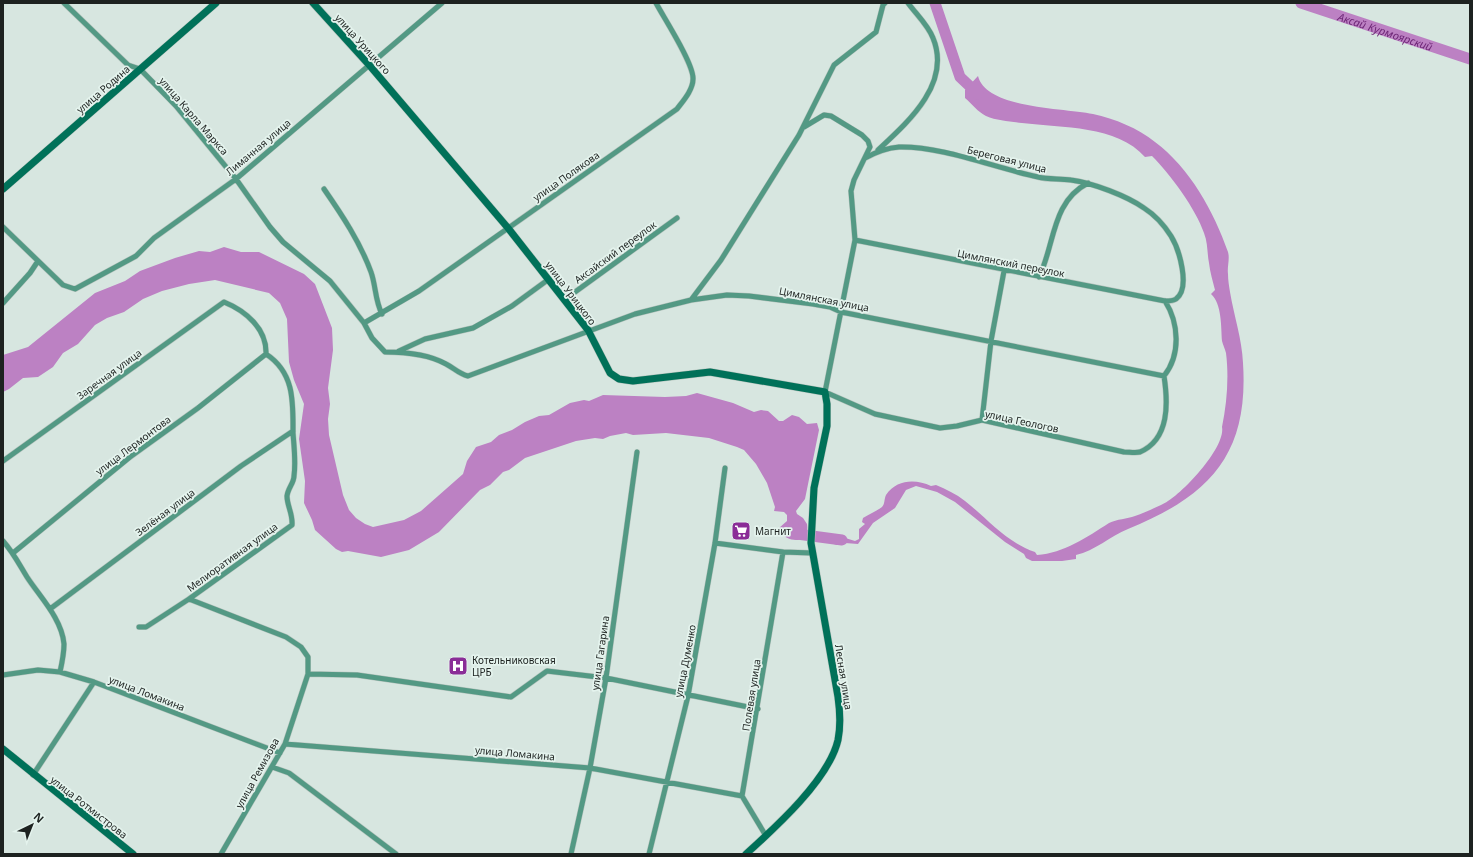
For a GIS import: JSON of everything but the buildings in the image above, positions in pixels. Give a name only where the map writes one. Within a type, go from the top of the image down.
[{"type":"street","name":"улица Карла Маркса","points":[[64,3],[128,65],[140,69],[176,106],[236,179],[270,227],[283,242],[330,282],[364,323]]},
{"type":"street","name":"улица Родина","points":[[3,189],[216,3]]},
{"type":"street","name":"улица Урицкого","points":[[313,3],[370,66],[508,228],[549,279],[588,330],[610,373],[624,380],[710,372],[825,392]]},
{"type":"street","name":"Лиманная улица","points":[[38,261],[63,285],[75,289],[136,256],[154,238],[236,179],[442,3]]},
{"type":"street","name":"улица Полякова","points":[[364,323],[382,314],[419,291],[677,109],[692,84],[692,72],[656,3]]},
{"type":"street","points":[[691,300],[722,260],[804,127],[834,65],[876,32],[883,5],[885,3]]},
{"type":"street","points":[[878,151],[918,111],[926,99],[936,73],[937,60],[934,39],[908,3]]},
{"type":"street","points":[[804,127],[824,115],[831,116],[862,135],[868,141],[870,147],[854,180],[852,191],[855,240],[825,392]]},
{"type":"street","name":"Береговая улица","points":[[865,158],[878,151],[899,147],[939,152],[1039,178],[1070,179],[1088,183],[1143,207],[1154,215],[1172,238],[1182,262],[1183,286],[1175,300],[1165,301]]},
{"type":"street","points":[[1039,278],[1045,263],[1056,222],[1068,199],[1075,190],[1088,183]]},
{"type":"street","points":[[324,189],[362,251],[372,275],[382,314]]},
{"type":"street","name":"Аксайский переулок","points":[[564,300],[677,218]]},
{"type":"street","points":[[3,227],[38,261],[30,273],[3,303]]},
{"type":"street","name":"Цимлянский переулок","points":[[855,240],[1039,278],[1165,301]]},
{"type":"street","points":[[982,420],[991,341],[1004,271]]},
{"type":"street","points":[[399,352],[425,339],[474,328],[512,306],[549,279]]},
{"type":"street","name":"Цимлянская улица","points":[[364,323],[384,352],[399,352],[426,356],[447,364],[463,375],[468,376],[588,330],[636,314],[691,300],[727,295],[749,296],[830,307],[841,312],[1164,376]]},
{"type":"street","points":[[1164,376],[1172,367],[1175,352],[1176,329],[1172,312],[1165,301]]},
{"type":"street","name":"Заречная улица","points":[[3,461],[224,302],[241,310],[261,330],[267,346],[266,354]]},
{"type":"street","name":"Мелиоративная улица","points":[[140,627],[146,627],[189,599],[292,525],[293,516],[287,501],[288,492],[295,475],[292,390],[284,371],[266,354]]},
{"type":"street","name":"улица Лермонтова","points":[[13,553],[130,457],[198,408],[266,354]]},
{"type":"street","name":"улица Геологов","points":[[825,392],[875,414],[940,428],[957,426],[982,420],[1124,452],[1139,452],[1152,443],[1162,429],[1166,416],[1167,397],[1164,376]]},
{"type":"street","name":"Лесная улица","points":[[746,854],[766,836],[806,794],[832,755],[839,733],[840,716],[838,697],[812,553],[810,526],[814,488],[827,426],[827,404],[825,392]]},
{"type":"street","name":"Зелёная улица","points":[[50,610],[259,453],[293,431]]},
{"type":"street","name":"улица Гагарина","points":[[571,854],[590,768],[606,678],[637,452]]},
{"type":"street","name":"улица Думенко","points":[[649,854],[688,696],[716,542],[725,468]]},
{"type":"street","points":[[3,541],[13,553],[20,567],[50,610],[60,630],[64,644],[60,672]]},
{"type":"street","points":[[716,542],[783,552],[812,553]]},
{"type":"street","name":"Полевая улица","points":[[742,796],[758,709],[783,552]]},
{"type":"street","name":"Мелиоративная улица","points":[[189,599],[286,637],[301,647],[308,657],[308,674]]},
{"type":"street","name":"улица Ломакина","points":[[3,675],[38,670],[60,672],[94,682],[280,753]]},
{"type":"street","points":[[308,674],[357,675],[512,698],[548,672],[606,678],[688,696],[758,709]]},
{"type":"street","name":"улица Ремизова","points":[[221,854],[285,744],[308,674]]},
{"type":"street","points":[[33,775],[94,682]]},
{"type":"street","name":"улица Ломакина","points":[[285,744],[590,768],[742,796]]},
{"type":"street","name":"улица Ротмистрова","points":[[3,749],[33,775],[133,854]]},
{"type":"street","points":[[272,767],[289,773],[396,854]]},
{"type":"street","points":[[742,796],[766,836]]},
{"type":"shaded area","points":[[978,76],[984,87],[995,95],[1011,101],[1046,108],[1093,114],[1118,121],[1141,132],[1168,153],[1190,178],[1208,206],[1228,252],[1229,285],[1241,345],[1243,363],[1243,395],[1239,423],[1231,447],[1218,468],[1202,486],[1181,502],[1156,516],[1121,532],[1090,550],[1076,555],[1076,559],[1062,561],[1032,561],[1005,542],[955,502],[937,492],[916,486],[906,490],[895,508],[873,523],[858,544],[845,543],[837,545],[828,542],[827,537],[830,534],[834,534],[835,538],[842,537],[855,541],[859,539],[859,529],[865,524],[862,522],[863,518],[882,507],[886,495],[890,490],[901,483],[919,482],[931,486],[936,485],[955,494],[998,530],[1015,542],[1035,552],[1037,555],[1047,554],[1075,544],[1109,523],[1138,515],[1169,500],[1179,493],[1200,471],[1217,447],[1221,436],[1226,399],[1226,353],[1222,341],[1219,310],[1215,298],[1211,294],[1215,290],[1208,259],[1207,244],[1195,213],[1182,192],[1167,172],[1152,156],[1145,157],[1120,139],[1104,133],[1088,130],[1004,121],[986,116],[965,98],[965,90]]},
{"type":"shaded area","points":[[224,247],[241,252],[259,252],[304,274],[315,284],[332,328],[333,350],[328,388],[330,404],[328,419],[329,435],[343,495],[349,510],[356,518],[365,524],[373,527],[404,520],[421,511],[463,474],[467,461],[476,447],[491,442],[499,435],[512,430],[525,422],[539,416],[549,415],[570,403],[584,400],[589,401],[603,395],[665,397],[686,396],[697,393],[733,403],[754,412],[761,410],[768,411],[779,421],[783,421],[792,415],[799,417],[807,424],[817,423],[819,430],[805,499],[796,511],[807,524],[807,531],[802,538],[793,540],[783,535],[779,531],[779,528],[787,521],[787,515],[784,512],[774,511],[775,507],[767,483],[756,464],[744,450],[709,438],[666,433],[633,435],[626,433],[603,439],[595,438],[576,441],[525,458],[509,470],[503,472],[490,485],[480,490],[439,532],[409,550],[381,557],[348,551],[342,552],[336,549],[315,530],[304,503],[305,481],[299,439],[304,404],[294,380],[289,362],[287,319],[280,303],[269,293],[215,280],[189,284],[162,291],[143,299],[124,312],[107,318],[95,325],[78,344],[63,353],[53,367],[38,377],[23,378],[3,392],[3,355],[28,347],[95,293],[125,281],[140,271],[175,258],[199,251],[210,252]]},
{"type":"waterway","points":[[935,3],[960,77],[978,94]]},
{"type":"waterway","name":"Аксай Курмоярский","points":[[1301,3],[1470,59]]},
{"type":"waterway","points":[[794,527],[797,534],[842,540]]},
{"type":"place","name":"Магнит","points":[[741,531]]},
{"type":"place","name":"Котельниковская ЦРБ","points":[[458,666]]}]
